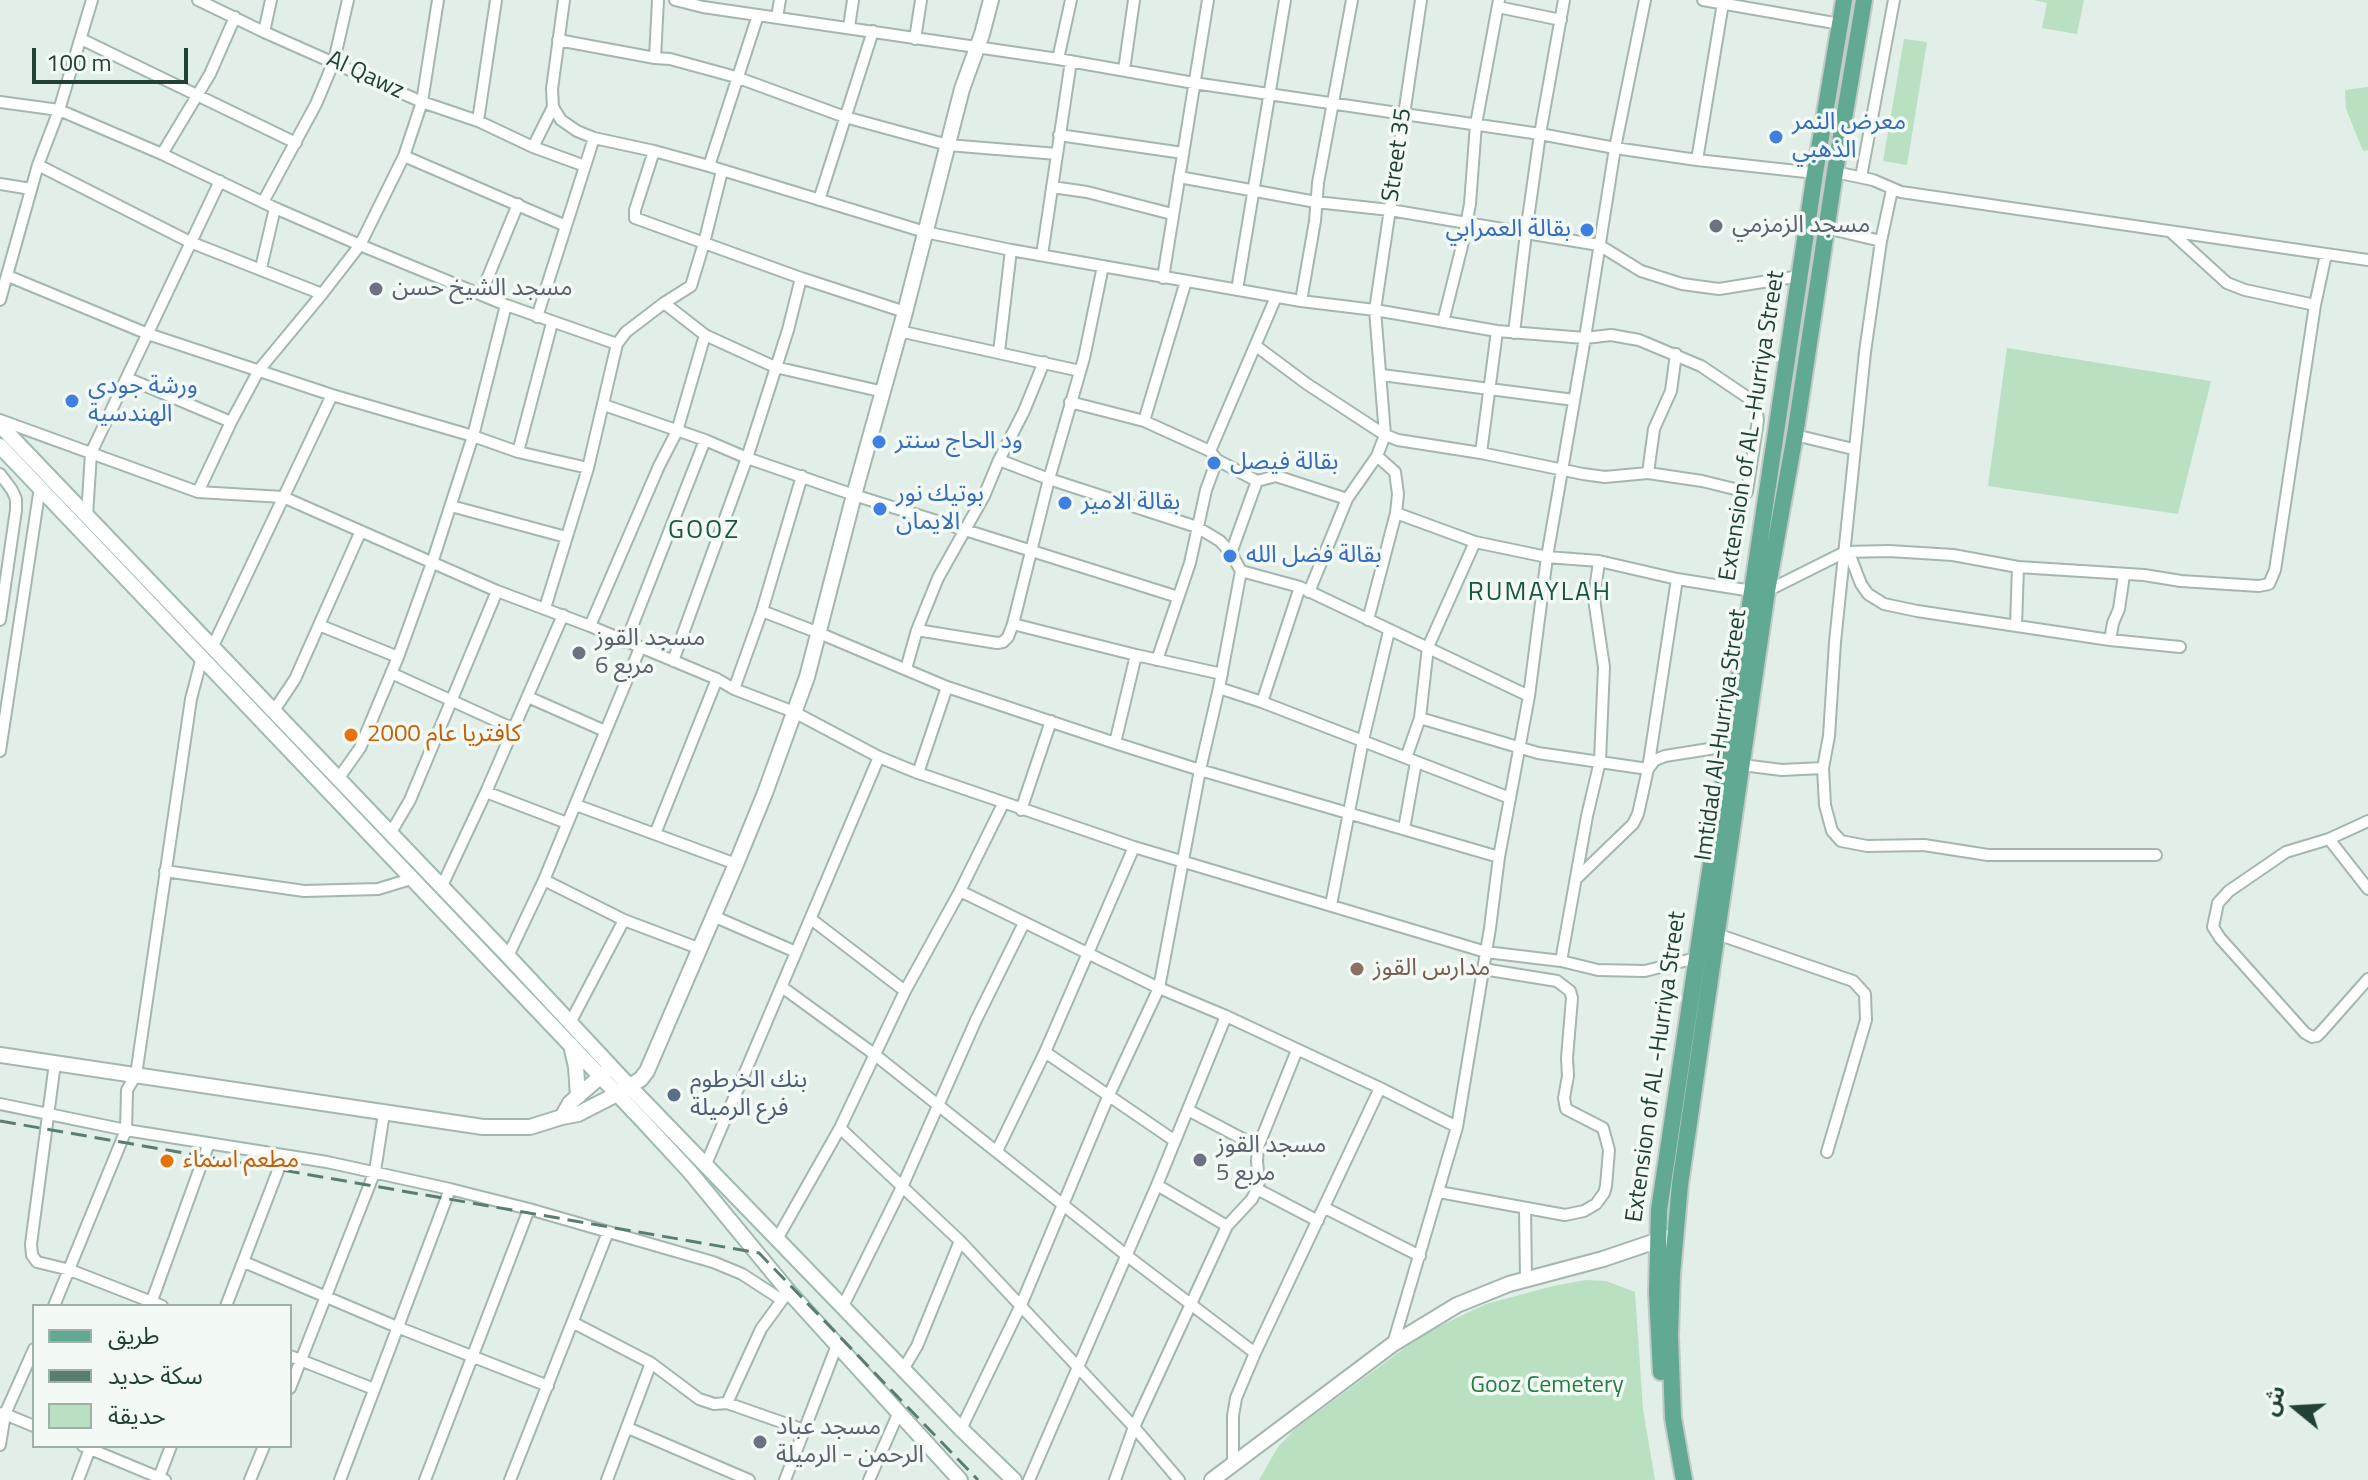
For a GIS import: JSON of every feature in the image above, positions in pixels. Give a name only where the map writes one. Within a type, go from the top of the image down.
[{"type":"main road","points":[[0,1055],[483,1127],[517,1128],[578,1114],[641,1079],[736,864],[807,677],[962,89],[991,0]]},
{"type":"main road","name":"Extension of AL -Hurriya Street","points":[[1676,1480],[1662,1397],[1658,1333],[1659,1210],[1728,746],[1760,591],[1766,501],[1844,0]]},
{"type":"main road","name":"Imtidad Al-Hurriya Street","points":[[1684,1480],[1671,1387],[1670,1336],[1680,1184],[1742,765],[1760,591],[1795,435],[1864,0]]},
{"type":"main road","points":[[1780,407],[1799,409]]},
{"type":"main road","points":[[0,422],[411,879],[571,1045],[607,1072]]},
{"type":"main road","points":[[0,446],[207,653],[273,712],[508,956],[570,1023],[785,1296],[837,1345],[960,1480]]},
{"type":"main road","points":[[571,1045],[578,1096]]},
{"type":"main road","points":[[562,1117],[570,1103],[607,1072]]},
{"type":"main road","points":[[624,1090],[706,1164],[1014,1480]]},
{"type":"main road","points":[[1212,1480],[1393,1344],[1457,1305],[1526,1279],[1675,1237]]},
{"type":"street","points":[[0,300],[38,165],[59,110],[92,0]]},
{"type":"street","name":"Al Qawz","points":[[198,0],[211,2],[264,32],[422,102],[478,121],[533,147],[585,166]]},
{"type":"street","points":[[264,32],[271,0]]},
{"type":"street","points":[[263,202],[316,104],[334,61],[348,0]]},
{"type":"street","points":[[198,492],[259,370],[360,245],[404,156],[422,102],[438,0]]},
{"type":"street","points":[[478,121],[496,0]]},
{"type":"street","points":[[564,0],[552,89],[553,107],[561,120],[577,131],[594,138],[709,166],[925,232],[1011,250],[1276,297],[1497,331],[1585,338],[1611,335],[1639,340],[1701,366],[1750,399],[1757,412],[1756,440],[1747,492]]},
{"type":"street","points":[[655,58],[658,0]]},
{"type":"street","points":[[675,0],[1615,148],[1815,173]]},
{"type":"street","points":[[777,17],[780,0]]},
{"type":"street","points":[[849,27],[853,0]]},
{"type":"street","points":[[915,39],[921,0]]},
{"type":"street","points":[[1058,59],[1071,0]]},
{"type":"street","points":[[1124,70],[1134,0]]},
{"type":"street","points":[[1163,278],[1208,0]]},
{"type":"street","points":[[1237,290],[1285,0]]},
{"type":"street","points":[[1301,301],[1352,0]]},
{"type":"street","name":"Street 35","points":[[1385,435],[1375,310],[1421,0]]},
{"type":"street","points":[[1514,333],[1540,134],[1564,0]]},
{"type":"street","points":[[1393,1344],[1457,1127],[1499,857],[1529,696],[1561,469],[1615,148],[1645,0]]},
{"type":"street","points":[[1703,0],[1840,24]]},
{"type":"street","points":[[1861,177],[1894,0]]},
{"type":"street","points":[[1697,160],[1723,3]]},
{"type":"street","points":[[1443,322],[1460,258],[1472,187],[1476,124],[1498,4],[1561,20]]},
{"type":"street","points":[[709,166],[758,15]]},
{"type":"street","points":[[162,154],[210,74],[235,17]]},
{"type":"street","points":[[819,200],[873,31]]},
{"type":"street","points":[[81,39],[296,143]]},
{"type":"street","points":[[558,40],[670,59],[736,77],[845,117],[948,145],[1057,154]]},
{"type":"street","points":[[1042,255],[1071,61]]},
{"type":"street","points":[[0,102],[59,110],[360,245],[552,323],[617,344]]},
{"type":"street","points":[[533,147],[553,107]]},
{"type":"street","points":[[1059,135],[1183,153]]},
{"type":"street","points":[[537,317],[594,138]]},
{"type":"street","points":[[654,151],[635,218],[905,312]]},
{"type":"street","points":[[404,156],[566,226]]},
{"type":"street","points":[[38,165],[190,242],[322,294]]},
{"type":"street","points":[[545,608],[588,468],[617,344],[635,324],[691,286],[722,171]]},
{"type":"street","points":[[1835,172],[1861,177],[1892,190],[2368,260]]},
{"type":"street","points":[[1179,177],[1316,202],[1390,210],[1599,245],[1641,271],[1682,284],[1719,289],[1800,276]]},
{"type":"street","points":[[87,516],[91,453],[220,181]]},
{"type":"street","points":[[0,184],[31,189]]},
{"type":"street","points":[[1052,187],[1087,192],[1172,214]]},
{"type":"street","points":[[1892,190],[1881,241],[1853,449],[1847,552],[1835,642],[1829,736],[1823,768],[1825,805],[1832,831],[1841,841],[1867,846],[1924,845],[1988,855],[2156,855]]},
{"type":"street","points":[[481,294],[518,204]]},
{"type":"street","points":[[261,268],[275,208]]},
{"type":"street","points":[[1826,228],[1881,241]]},
{"type":"street","points":[[2171,232],[2227,283],[2245,290],[2315,305]]},
{"type":"street","points":[[999,352],[1011,250]]},
{"type":"street","points":[[1396,513],[1475,542],[1547,557],[1599,561],[1677,579],[1760,591],[1847,552],[1889,551],[1953,555],[2018,567],[2259,586],[2269,584],[2275,570],[2315,305],[2326,254]]},
{"type":"street","points":[[917,630],[997,643],[1008,637],[1084,358],[1103,266]]},
{"type":"street","points":[[8,276],[148,334],[332,395],[518,452],[588,468]]},
{"type":"street","points":[[673,661],[747,458],[801,278]]},
{"type":"street","points":[[1144,421],[1186,281]]},
{"type":"street","points":[[1157,660],[1190,563],[1213,456],[1276,297]]},
{"type":"street","points":[[664,303],[705,335],[775,367],[884,392]]},
{"type":"street","points":[[338,779],[360,748],[398,657],[432,563],[473,436],[506,305]]},
{"type":"street","points":[[518,452],[552,323]]},
{"type":"street","points":[[899,331],[1080,371]]},
{"type":"street","points":[[1481,453],[1497,331]]},
{"type":"street","points":[[590,626],[677,431],[705,335]]},
{"type":"street","points":[[1256,346],[1385,435],[1605,477],[1648,473],[1702,481],[1747,492],[1766,501]]},
{"type":"street","points":[[1648,473],[1654,429],[1671,391],[1676,354]]},
{"type":"street","points":[[906,669],[917,630],[938,578],[984,496],[1044,362]]},
{"type":"street","points":[[1382,375],[1574,400]]},
{"type":"street","points":[[127,378],[231,422]]},
{"type":"street","points":[[55,1304],[126,1130],[127,1090],[136,1075],[191,699],[207,653],[332,395]]},
{"type":"street","points":[[1070,402],[1144,421],[1257,481],[1276,476],[1347,499]]},
{"type":"street","points":[[604,405],[854,495],[1178,597]]},
{"type":"street","points":[[0,422],[198,492],[283,497],[497,591],[563,615],[794,712],[879,757],[1003,804],[1134,847],[1486,952],[1561,961],[1598,970],[1645,971],[1696,958]]},
{"type":"street","points":[[1262,702],[1304,590],[1347,499],[1377,456],[1385,435]]},
{"type":"street","points":[[1795,435],[1853,449]]},
{"type":"street","points":[[626,642],[705,440]]},
{"type":"street","points":[[1756,440],[1774,448]]},
{"type":"street","points":[[1368,620],[1396,513],[1398,494],[1395,472],[1377,456]]},
{"type":"street","points":[[961,1429],[1021,1305],[1108,1097],[1159,988],[1241,571],[1220,541],[1197,527],[999,460]]},
{"type":"street","points":[[0,474],[16,499],[0,619]]},
{"type":"street","points":[[734,689],[762,611],[802,476]]},
{"type":"street","points":[[1231,553],[1257,481]]},
{"type":"street","points":[[0,751],[40,487]]},
{"type":"street","points":[[451,506],[566,537]]},
{"type":"street","points":[[273,712],[295,679],[360,533]]},
{"type":"street","points":[[1404,829],[1428,647],[1475,542]]},
{"type":"street","points":[[1847,552],[1868,594],[1884,604],[2110,640],[2180,647]]},
{"type":"street","points":[[1561,961],[1600,761],[1604,667],[1594,599],[1599,561]]},
{"type":"street","points":[[2016,626],[2018,567]]},
{"type":"street","points":[[1241,571],[1304,590],[1529,696]]},
{"type":"street","points":[[2110,640],[2124,575]]},
{"type":"street","points":[[1576,879],[1633,824],[1638,814],[1648,769],[1677,579]]},
{"type":"street","points":[[6,580],[26,582]]},
{"type":"street","points":[[390,834],[410,800],[497,591]]},
{"type":"street","points":[[762,611],[947,687],[1200,770],[1499,857]]},
{"type":"street","points":[[441,888],[563,615]]},
{"type":"street","points":[[1013,624],[1222,674]]},
{"type":"street","points":[[319,625],[398,657]]},
{"type":"street","points":[[1331,905],[1363,740],[1389,631]]},
{"type":"street","points":[[508,956],[544,880],[640,648]]},
{"type":"street","points":[[1115,743],[1136,655]]},
{"type":"street","points":[[391,673],[514,729]]},
{"type":"street","points":[[655,834],[717,679]]},
{"type":"street","points":[[918,773],[947,687]]},
{"type":"street","points":[[1219,688],[1510,798]]},
{"type":"street","points":[[528,697],[605,731]]},
{"type":"street","points":[[1420,718],[1519,747],[1573,759],[1648,769]]},
{"type":"street","points":[[1021,810],[1051,721]]},
{"type":"street","points":[[1648,769],[1655,760],[1665,756],[1728,746]]},
{"type":"street","points":[[706,1164],[879,757]]},
{"type":"street","points":[[1742,765],[1782,770],[1823,768]]},
{"type":"street","points":[[486,792],[567,823]]},
{"type":"street","points":[[777,1239],[840,1128],[905,991],[1003,804]]},
{"type":"street","points":[[576,805],[736,864]]},
{"type":"street","points":[[2368,821],[2329,839],[2286,852],[2229,891],[2218,903],[2213,927],[2305,1033],[2312,1037],[2322,1031],[2368,979]]},
{"type":"street","points":[[2329,839],[2368,889]]},
{"type":"street","points":[[997,1151],[1045,1052],[1134,847]]},
{"type":"street","points":[[165,871],[304,891],[378,889],[411,879]]},
{"type":"street","points":[[544,880],[624,920],[698,948]]},
{"type":"street","points":[[960,891],[1457,1127]]},
{"type":"street","points":[[713,916],[796,952]]},
{"type":"street","points":[[811,919],[905,991]]},
{"type":"street","points":[[570,1023],[624,920]]},
{"type":"street","points":[[843,1306],[902,1187],[976,1020],[1024,923]]},
{"type":"street","points":[[1717,934],[1853,981],[1865,994],[1866,1020],[1827,1152]]},
{"type":"street","points":[[1439,1192],[1565,1215],[1584,1211],[1596,1204],[1606,1186],[1609,1150],[1603,1128],[1566,1109],[1570,991],[1557,981],[1483,969]]},
{"type":"street","points":[[782,987],[874,1054],[1126,1255],[1255,1353]]},
{"type":"street","points":[[1029,1480],[1157,1185],[1226,1016]]},
{"type":"street","points":[[1115,1480],[1134,1427],[1227,1226],[1252,1199],[1257,1189],[1258,1147],[1297,1050]]},
{"type":"street","points":[[1045,1052],[1175,1141]]},
{"type":"street","points":[[55,1063],[32,1255],[37,1262],[70,1270],[153,1304]]},
{"type":"street","points":[[1233,1464],[1236,1398],[1380,1088]]},
{"type":"street","points":[[0,1104],[126,1130],[375,1171],[529,1209],[713,1262],[785,1296],[761,1329],[727,1403]]},
{"type":"street","points":[[1188,1110],[1258,1147]]},
{"type":"street","points":[[292,1384],[375,1171],[384,1113]]},
{"type":"street","points":[[840,1128],[960,1241],[1134,1427],[1179,1480]]},
{"type":"street","points":[[155,1304],[209,1143]]},
{"type":"street","points":[[227,1304],[284,1155]]},
{"type":"street","points":[[1157,1185],[1227,1226]]},
{"type":"street","points":[[340,1480],[450,1189]]},
{"type":"street","points":[[1257,1189],[1318,1221]]},
{"type":"street","points":[[1325,1208],[1420,1256]]},
{"type":"street","points":[[1525,1208],[1526,1279]]},
{"type":"street","points":[[425,1480],[529,1209]]},
{"type":"street","points":[[524,1480],[511,1478],[608,1232]]},
{"type":"street","points":[[904,1368],[917,1346],[960,1241]]},
{"type":"street","points":[[244,1262],[325,1298],[548,1386]]},
{"type":"street","points":[[574,1323],[651,1363],[699,1399],[714,1404],[727,1403],[804,1430]]},
{"type":"street","points":[[785,1480],[837,1345]]},
{"type":"street","points":[[0,1445],[3,1413],[32,1353]]},
{"type":"street","points":[[292,1357],[374,1389]]},
{"type":"street","points":[[607,1480],[651,1363]]},
{"type":"street","points":[[869,1480],[899,1412]]},
{"type":"street","points":[[3,1413],[32,1425]]},
{"type":"street","points":[[628,1428],[749,1480]]},
{"type":"street","points":[[78,1480],[88,1448]]},
{"type":"street","points":[[90,1448],[161,1479],[170,1448]]},
{"type":"street","points":[[250,1480],[263,1448]]},
{"type":"green space","points":[[2034,0],[2084,0],[2077,34],[2042,28],[2047,3]]},
{"type":"green space","points":[[1904,39],[1927,42],[1907,165],[1883,161]]},
{"type":"green space","points":[[2368,87],[2368,150],[2363,151],[2346,109],[2345,90]]},
{"type":"green space","points":[[2007,348],[2211,381],[2178,514],[1988,486]]},
{"type":"green space","name":"Gooz Cemetery","points":[[1586,1280],[1606,1281],[1635,1292],[1643,1409],[1655,1480],[1259,1480],[1278,1447],[1295,1429],[1425,1333],[1486,1304]]},
{"type":"railway","points":[[0,1121],[759,1253],[978,1480]]},
{"type":"place","name":"معرض النمر الذهبي","points":[[1776,137]]},
{"type":"place","name":"مسجد الزمزمي","points":[[1716,226]]},
{"type":"place","name":"بقالة العمرابي","points":[[1587,230]]},
{"type":"place","name":"مسجد الشيخ حسن","points":[[376,289]]},
{"type":"place","name":"ورشة جودي الهندسية","points":[[72,401]]},
{"type":"place","name":"ود الحاج سنتر","points":[[879,442]]},
{"type":"place","name":"بقالة فيصل","points":[[1214,463]]},
{"type":"place","name":"بقالة الامير","points":[[1065,503]]},
{"type":"place","name":"بوتيك نور الايمان","points":[[880,509]]},
{"type":"place","name":"بقالة فضل الله","points":[[1230,556]]},
{"type":"place","name":"مسجد القوز مربع 6","points":[[579,653]]},
{"type":"place","name":"كافتريا عام 2000","points":[[351,735]]},
{"type":"place","name":"مدارس القوز","points":[[1357,969]]},
{"type":"place","name":"بنك الخرطوم فرع الرميلة","points":[[674,1095]]},
{"type":"place","name":"مسجد القوز مربع 5","points":[[1200,1160]]},
{"type":"place","name":"مطعم اسماء","points":[[167,1161]]},
{"type":"place","name":"مسجد عباد الرحمن - الرميلة","points":[[760,1442]]},
{"type":"district","name":"GOOZ","points":[[704,532]]},
{"type":"district","name":"RUMAYLAH","points":[[1540,594]]}]
